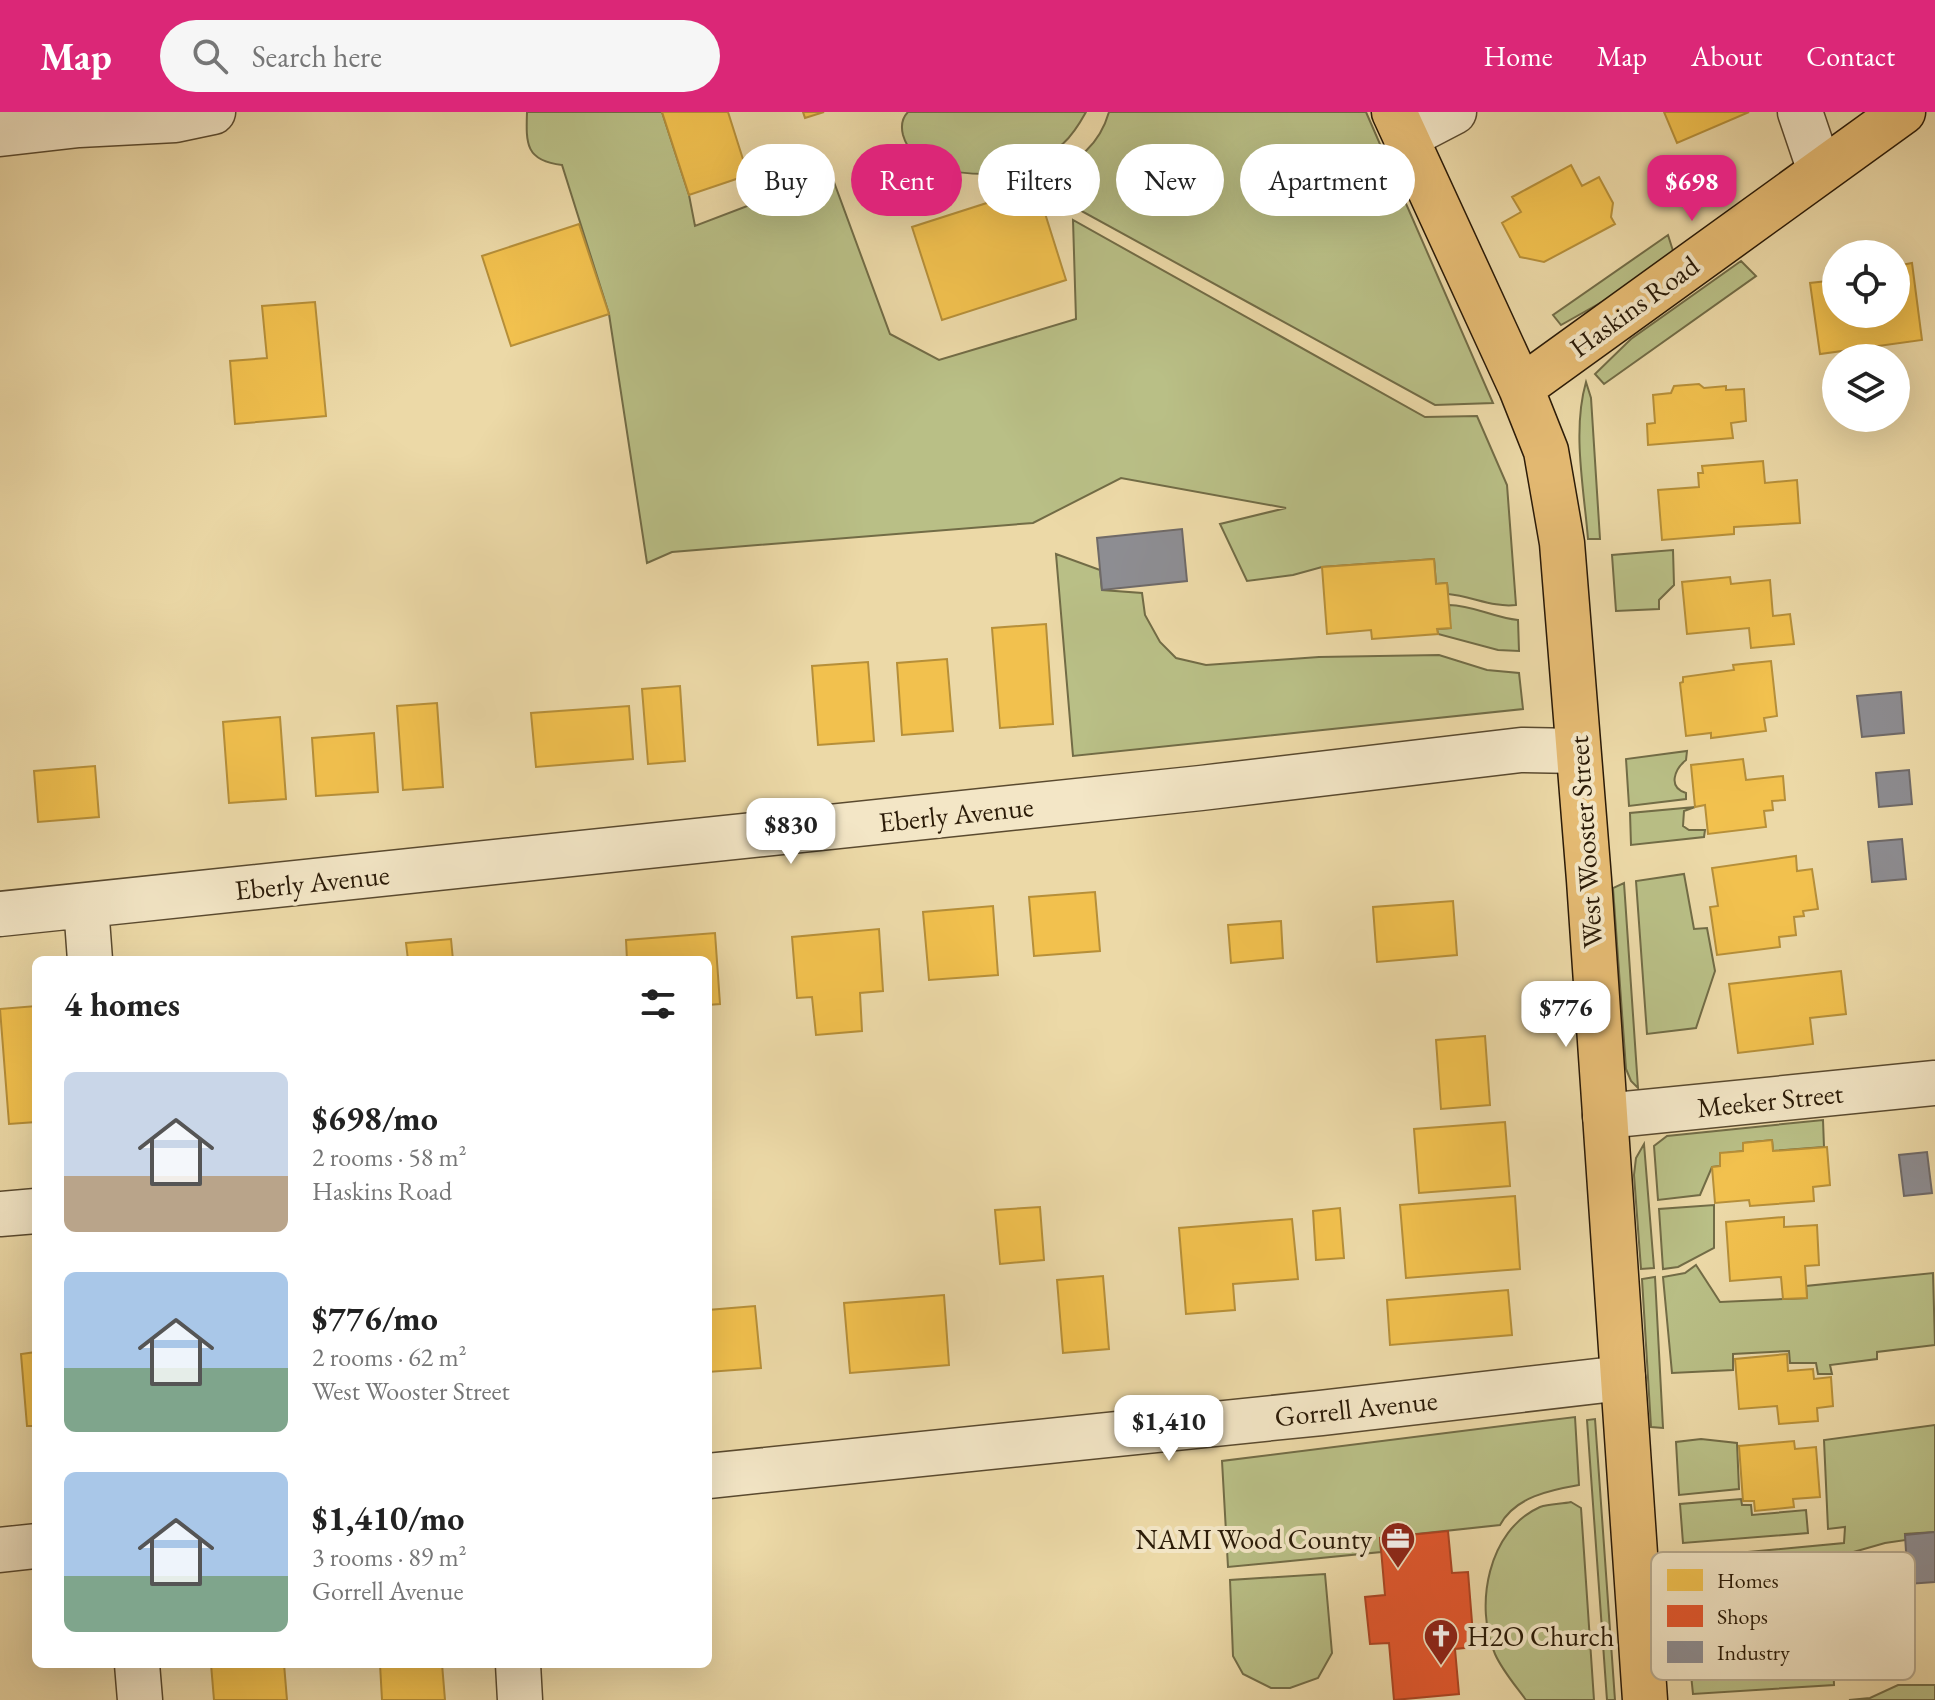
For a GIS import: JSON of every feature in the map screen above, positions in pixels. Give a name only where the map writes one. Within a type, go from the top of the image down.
[{"type":"main road","name":"Haskins Road","points":[[1521,388],[1903,112]]},
{"type":"main road","name":"West Wooster Street","points":[[1400,125],[1521,388],[1546,451],[1562,543],[1645,1700]]},
{"type":"street","points":[[0,134],[75,118],[175,120],[213,112]]},
{"type":"street","points":[[1400,125],[1454,112]]},
{"type":"street","points":[[1800,112],[1820,171]]},
{"type":"street","name":"Eberly Avenue","points":[[0,914],[1201,788],[1521,750],[1578,751]]},
{"type":"street","points":[[86,906],[90,956]]},
{"type":"street","name":"Meeker Street","points":[[1605,1116],[1935,1083]]},
{"type":"street","points":[[0,1214],[32,1211]]},
{"type":"street","name":"Gorrell Avenue","points":[[712,1476],[1623,1378]]},
{"type":"street","points":[[0,1550],[32,1546]]},
{"type":"street","points":[[137,1668],[140,1700]]},
{"type":"street","points":[[518,1668],[520,1700]]},
{"type":"green space","points":[[527,112],[662,112],[689,195],[695,226],[736,210],[736,216],[835,216],[835,185],[890,334],[939,360],[1076,319],[1073,220],[1425,417],[1477,416],[1507,485],[1516,605],[1499,605],[1448,594],[1447,583],[1436,584],[1434,559],[1322,567],[1293,575],[1247,581],[1220,524],[1286,508],[1121,478],[1033,523],[672,552],[647,563],[609,314],[562,165],[534,155],[527,133]]},
{"type":"green space","points":[[908,112],[1086,112],[1063,144],[978,144],[978,174],[962,173],[962,144],[907,144],[902,132],[903,120]]},
{"type":"green space","points":[[1109,112],[1366,112],[1380,144],[1240,144],[1240,216],[1411,216],[1493,403],[1435,405],[1091,216],[1100,216],[1100,144],[1092,144]]},
{"type":"green space","points":[[1668,235],[1674,254],[1625,289],[1561,325],[1553,315]]},
{"type":"green space","points":[[1741,261],[1756,276],[1604,384],[1595,374],[1631,339]]},
{"type":"green space","points":[[1586,382],[1591,398],[1600,539],[1588,539],[1582,480],[1579,440]]},
{"type":"green space","points":[[1673,550],[1674,585],[1659,600],[1659,609],[1616,611],[1612,555]]},
{"type":"green space","points":[[1056,554],[1100,570],[1102,590],[1142,593],[1145,615],[1160,642],[1176,658],[1206,665],[1319,657],[1439,655],[1487,670],[1519,673],[1523,709],[1073,756]]},
{"type":"green space","points":[[1449,605],[1518,620],[1519,651],[1498,650],[1438,634],[1437,629],[1450,628]]},
{"type":"green space","points":[[1687,751],[1686,760],[1675,778],[1676,787],[1686,793],[1686,799],[1629,806],[1626,759]]},
{"type":"green space","points":[[1695,807],[1684,811],[1683,826],[1689,830],[1705,830],[1704,837],[1631,845],[1630,813]]},
{"type":"green space","points":[[1684,874],[1694,929],[1707,928],[1715,971],[1696,1028],[1647,1034],[1636,881]]},
{"type":"green space","points":[[1624,883],[1638,1088],[1626,1069],[1613,888]]},
{"type":"green space","points":[[1823,1120],[1824,1147],[1773,1151],[1772,1140],[1744,1143],[1743,1151],[1720,1154],[1720,1166],[1712,1167],[1700,1195],[1658,1200],[1654,1146],[1667,1136]]},
{"type":"green space","points":[[1644,1144],[1654,1268],[1641,1269],[1634,1175],[1636,1158]]},
{"type":"green space","points":[[1714,1205],[1714,1248],[1678,1267],[1663,1269],[1659,1209]]},
{"type":"green space","points":[[1696,1265],[1720,1302],[1807,1298],[1806,1286],[1933,1273],[1935,1345],[1877,1352],[1877,1359],[1830,1365],[1832,1374],[1818,1374],[1816,1363],[1790,1363],[1789,1351],[1733,1354],[1733,1370],[1672,1373],[1663,1277],[1685,1273]]},
{"type":"green space","points":[[1655,1277],[1663,1428],[1651,1427],[1642,1279]]},
{"type":"green space","points":[[1575,1417],[1579,1485],[1545,1492],[1524,1501],[1500,1525],[1380,1538],[1381,1552],[1228,1567],[1222,1461]]},
{"type":"green space","points":[[1595,1419],[1615,1700],[1607,1700],[1587,1420]]},
{"type":"green space","points":[[1935,1425],[1935,1532],[1905,1534],[1906,1540],[1854,1552],[1748,1552],[1844,1543],[1845,1527],[1828,1529],[1824,1440]]},
{"type":"green space","points":[[1701,1439],[1737,1443],[1739,1489],[1679,1495],[1676,1442]]},
{"type":"green space","points":[[1741,1499],[1742,1505],[1751,1505],[1752,1515],[1806,1510],[1808,1533],[1683,1543],[1680,1504]]},
{"type":"green space","points":[[1571,1502],[1581,1508],[1594,1700],[1526,1700],[1498,1660],[1489,1635],[1486,1592],[1490,1571],[1497,1551],[1522,1518],[1540,1507]]},
{"type":"green space","points":[[1325,1574],[1332,1653],[1318,1678],[1290,1688],[1271,1688],[1243,1674],[1233,1656],[1230,1580]]},
{"type":"green space","points":[[1692,1680],[1834,1680],[1834,1685],[1693,1694]]},
{"type":"green space","points":[[1898,1685],[1935,1685],[1935,1700],[1849,1700],[1870,1698]]},
{"type":"building: Homes","points":[[662,112],[728,112],[738,144],[736,179],[689,195]]},
{"type":"building: Homes","points":[[803,112],[824,112],[805,118]]},
{"type":"building: Homes","points":[[1664,112],[1749,112],[1677,143]]},
{"type":"building: Homes","points":[[1571,165],[1582,186],[1599,177],[1613,203],[1611,217],[1615,224],[1544,262],[1520,257],[1502,223],[1521,212],[1512,197]]},
{"type":"building: Homes","points":[[978,206],[978,216],[1046,216],[1066,280],[942,320],[912,227],[946,216],[962,216],[962,211]]},
{"type":"building: Homes","points":[[579,224],[609,314],[511,346],[482,256]]},
{"type":"building: Homes","points":[[1910,263],[1922,340],[1893,344],[1822,344],[1820,354],[1810,283],[1822,282],[1822,328],[1910,328]]},
{"type":"building: Homes","points":[[315,302],[326,416],[235,424],[230,361],[267,358],[262,306]]},
{"type":"building: Homes","points":[[1699,384],[1704,388],[1726,386],[1726,390],[1744,389],[1746,421],[1731,423],[1733,438],[1648,445],[1647,424],[1655,423],[1653,395],[1671,393],[1674,386]]},
{"type":"building: Homes","points":[[1763,461],[1765,483],[1797,480],[1800,523],[1734,527],[1734,534],[1662,540],[1658,490],[1699,487],[1698,473],[1703,473],[1702,466]]},
{"type":"building: Homes","points":[[1434,559],[1436,584],[1447,583],[1451,628],[1437,629],[1438,634],[1372,639],[1371,630],[1327,634],[1322,567]]},
{"type":"building: Homes","points":[[1730,577],[1731,584],[1770,580],[1773,616],[1790,614],[1794,644],[1751,648],[1749,628],[1687,634],[1682,582]]},
{"type":"building: Homes","points":[[1046,624],[1053,724],[1000,728],[992,628]]},
{"type":"building: Homes","points":[[947,659],[953,731],[902,735],[897,663]]},
{"type":"building: Homes","points":[[1771,661],[1777,716],[1764,718],[1766,731],[1711,738],[1711,733],[1686,736],[1680,683],[1683,677],[1734,670],[1733,665]]},
{"type":"building: Homes","points":[[868,662],[874,741],[818,745],[812,666]]},
{"type":"building: Homes","points":[[680,686],[685,761],[648,764],[642,689]]},
{"type":"building: Homes","points":[[437,703],[443,787],[403,790],[397,706]]},
{"type":"building: Homes","points":[[629,706],[633,759],[536,767],[531,713]]},
{"type":"building: Homes","points":[[280,717],[286,799],[229,803],[223,722]]},
{"type":"building: Homes","points":[[374,733],[378,792],[316,796],[312,738]]},
{"type":"building: Homes","points":[[1743,759],[1746,780],[1783,776],[1785,800],[1772,801],[1773,810],[1764,811],[1766,827],[1708,834],[1705,805],[1695,807],[1691,765]]},
{"type":"building: Homes","points":[[95,766],[99,817],[38,822],[34,771]]},
{"type":"building: Homes","points":[[1796,856],[1797,871],[1812,869],[1818,909],[1803,911],[1804,916],[1794,917],[1796,935],[1779,937],[1780,947],[1717,955],[1710,907],[1718,906],[1712,868]]},
{"type":"building: Homes","points":[[1095,892],[1100,951],[1034,956],[1029,897]]},
{"type":"building: Homes","points":[[1453,901],[1457,955],[1377,962],[1373,907]]},
{"type":"building: Homes","points":[[993,906],[998,975],[929,980],[923,912]]},
{"type":"building: Homes","points":[[1281,921],[1283,958],[1231,963],[1228,925]]},
{"type":"building: Homes","points":[[879,929],[883,991],[860,993],[862,1031],[816,1035],[812,997],[797,998],[792,937]]},
{"type":"building: Homes","points":[[715,933],[720,1004],[712,1005],[712,956],[627,956],[626,940]]},
{"type":"building: Homes","points":[[451,939],[453,956],[408,956],[406,943]]},
{"type":"building: Homes","points":[[1841,971],[1846,1014],[1810,1018],[1813,1044],[1738,1053],[1729,984]]},
{"type":"building: Homes","points":[[32,1006],[32,1122],[9,1124],[0,1009]]},
{"type":"building: Homes","points":[[1485,1036],[1490,1105],[1441,1109],[1436,1040]]},
{"type":"building: Homes","points":[[1505,1122],[1510,1186],[1419,1193],[1414,1129]]},
{"type":"building: Homes","points":[[1772,1140],[1773,1151],[1827,1147],[1830,1185],[1813,1187],[1814,1201],[1750,1206],[1749,1200],[1715,1203],[1712,1167],[1720,1166],[1720,1153],[1743,1151],[1743,1143]]},
{"type":"building: Homes","points":[[1515,1196],[1520,1269],[1406,1278],[1400,1205]]},
{"type":"building: Homes","points":[[1040,1207],[1044,1260],[1000,1264],[995,1210]]},
{"type":"building: Homes","points":[[1340,1208],[1344,1258],[1316,1260],[1313,1211]]},
{"type":"building: Homes","points":[[1784,1217],[1784,1227],[1817,1225],[1819,1265],[1805,1266],[1807,1298],[1783,1299],[1781,1277],[1730,1281],[1726,1222]]},
{"type":"building: Homes","points":[[1292,1219],[1298,1279],[1233,1284],[1235,1310],[1186,1314],[1179,1228]]},
{"type":"building: Homes","points":[[1103,1276],[1109,1349],[1063,1353],[1057,1280]]},
{"type":"building: Homes","points":[[1508,1290],[1512,1335],[1390,1345],[1387,1300]]},
{"type":"building: Homes","points":[[944,1295],[949,1365],[850,1373],[844,1303]]},
{"type":"building: Homes","points":[[755,1306],[761,1368],[712,1372],[712,1310]]},
{"type":"building: Homes","points":[[32,1353],[32,1426],[27,1426],[21,1354]]},
{"type":"building: Homes","points":[[1787,1354],[1788,1371],[1813,1369],[1814,1379],[1831,1377],[1833,1406],[1817,1408],[1818,1421],[1779,1424],[1777,1406],[1739,1409],[1735,1359]]},
{"type":"building: Homes","points":[[1794,1441],[1795,1449],[1816,1447],[1820,1497],[1793,1499],[1794,1507],[1755,1511],[1754,1501],[1743,1501],[1739,1446]]},
{"type":"building: Homes","points":[[211,1668],[284,1668],[287,1700],[214,1700]]},
{"type":"building: Homes","points":[[380,1668],[442,1668],[445,1700],[382,1700]]},
{"type":"building: Shops","points":[[1448,1531],[1452,1573],[1468,1572],[1474,1647],[1455,1649],[1459,1694],[1394,1700],[1389,1643],[1370,1644],[1365,1597],[1385,1595],[1380,1538]]},
{"type":"building: Industry","points":[[1182,529],[1187,581],[1102,590],[1097,538]]},
{"type":"building: Industry","points":[[1901,692],[1904,733],[1862,737],[1857,696]]},
{"type":"building: Industry","points":[[1909,770],[1912,804],[1879,807],[1876,773]]},
{"type":"building: Industry","points":[[1902,839],[1906,879],[1872,882],[1868,842]]},
{"type":"building: Industry","points":[[1927,1152],[1932,1193],[1904,1196],[1899,1155]]},
{"type":"building: Industry","points":[[1935,1532],[1935,1582],[1915,1583],[1915,1552],[1906,1552],[1905,1535]]},
{"type":"place","name":"NAMI Wood County","points":[[1398,1570]]},
{"type":"place","name":"H2O Church","points":[[1441,1667]]}]
